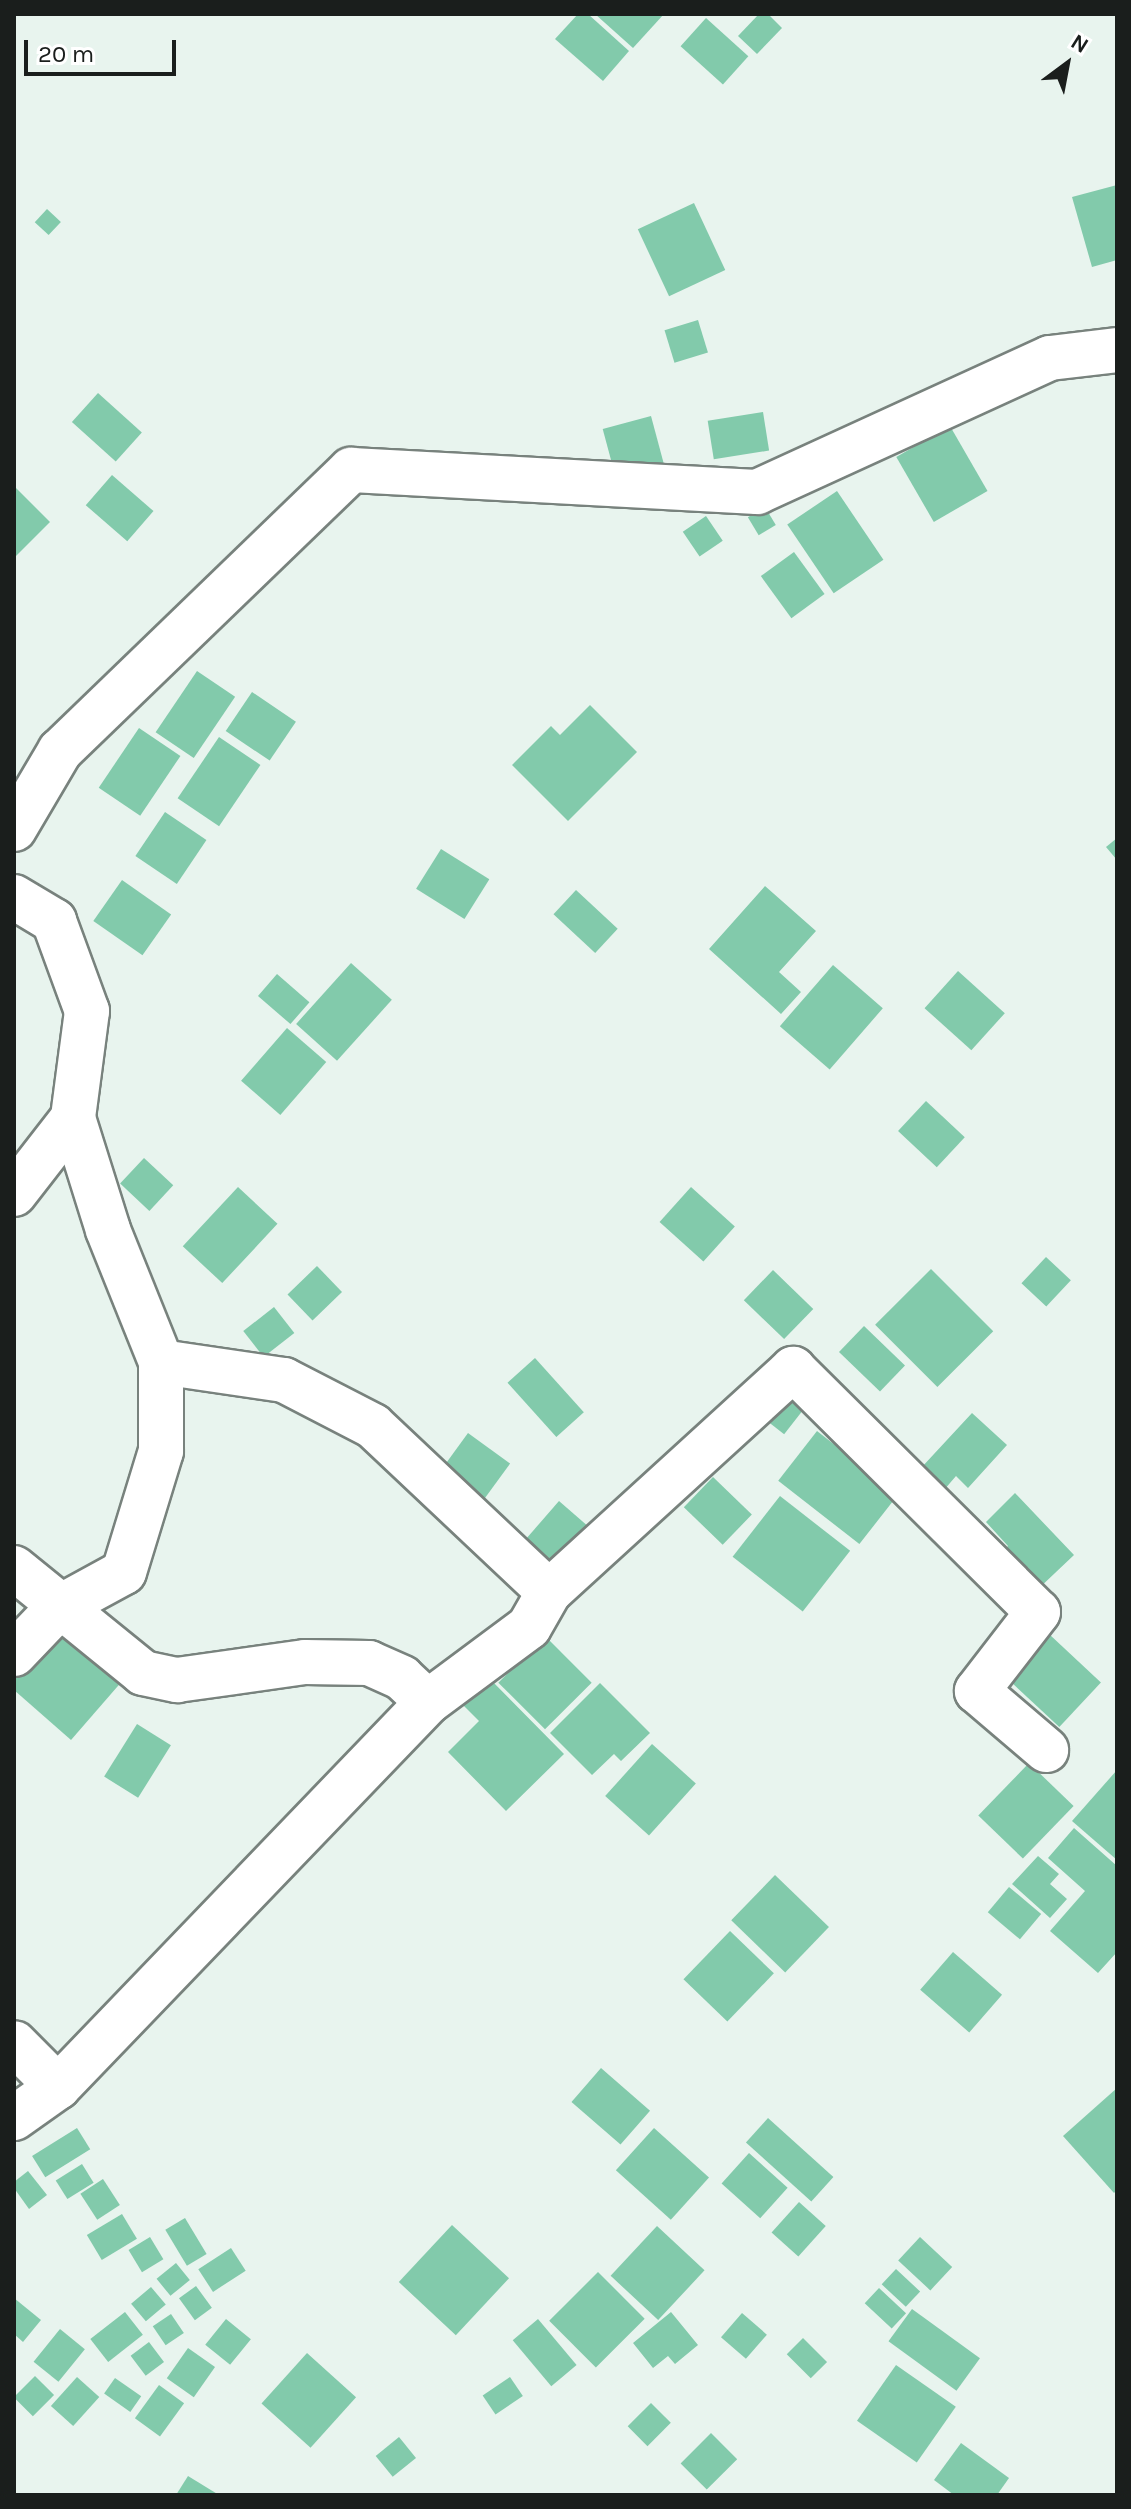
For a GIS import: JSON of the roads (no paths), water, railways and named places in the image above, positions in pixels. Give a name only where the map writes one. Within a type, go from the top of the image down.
[{"type":"street","points":[[14,829],[60,751],[351,470],[757,492],[1050,358],[1117,350]]},
{"type":"street","points":[[14,897],[54,921],[87,1011],[73,1118],[108,1230],[161,1362],[161,1451],[124,1572],[58,1608],[14,1654]]},
{"type":"street","points":[[14,1194],[73,1118]]},
{"type":"street","points":[[161,1362],[284,1380],[373,1426],[549,1592]]},
{"type":"street","points":[[14,2118],[58,2087],[428,1702],[529,1627],[549,1592],[793,1369],[1038,1612],[977,1691],[1046,1750]]},
{"type":"street","points":[[14,1568],[58,1608],[143,1673],[177,1680],[305,1662],[369,1663],[402,1678],[428,1702]]},
{"type":"street","points":[[14,2043],[58,2087]]}]
